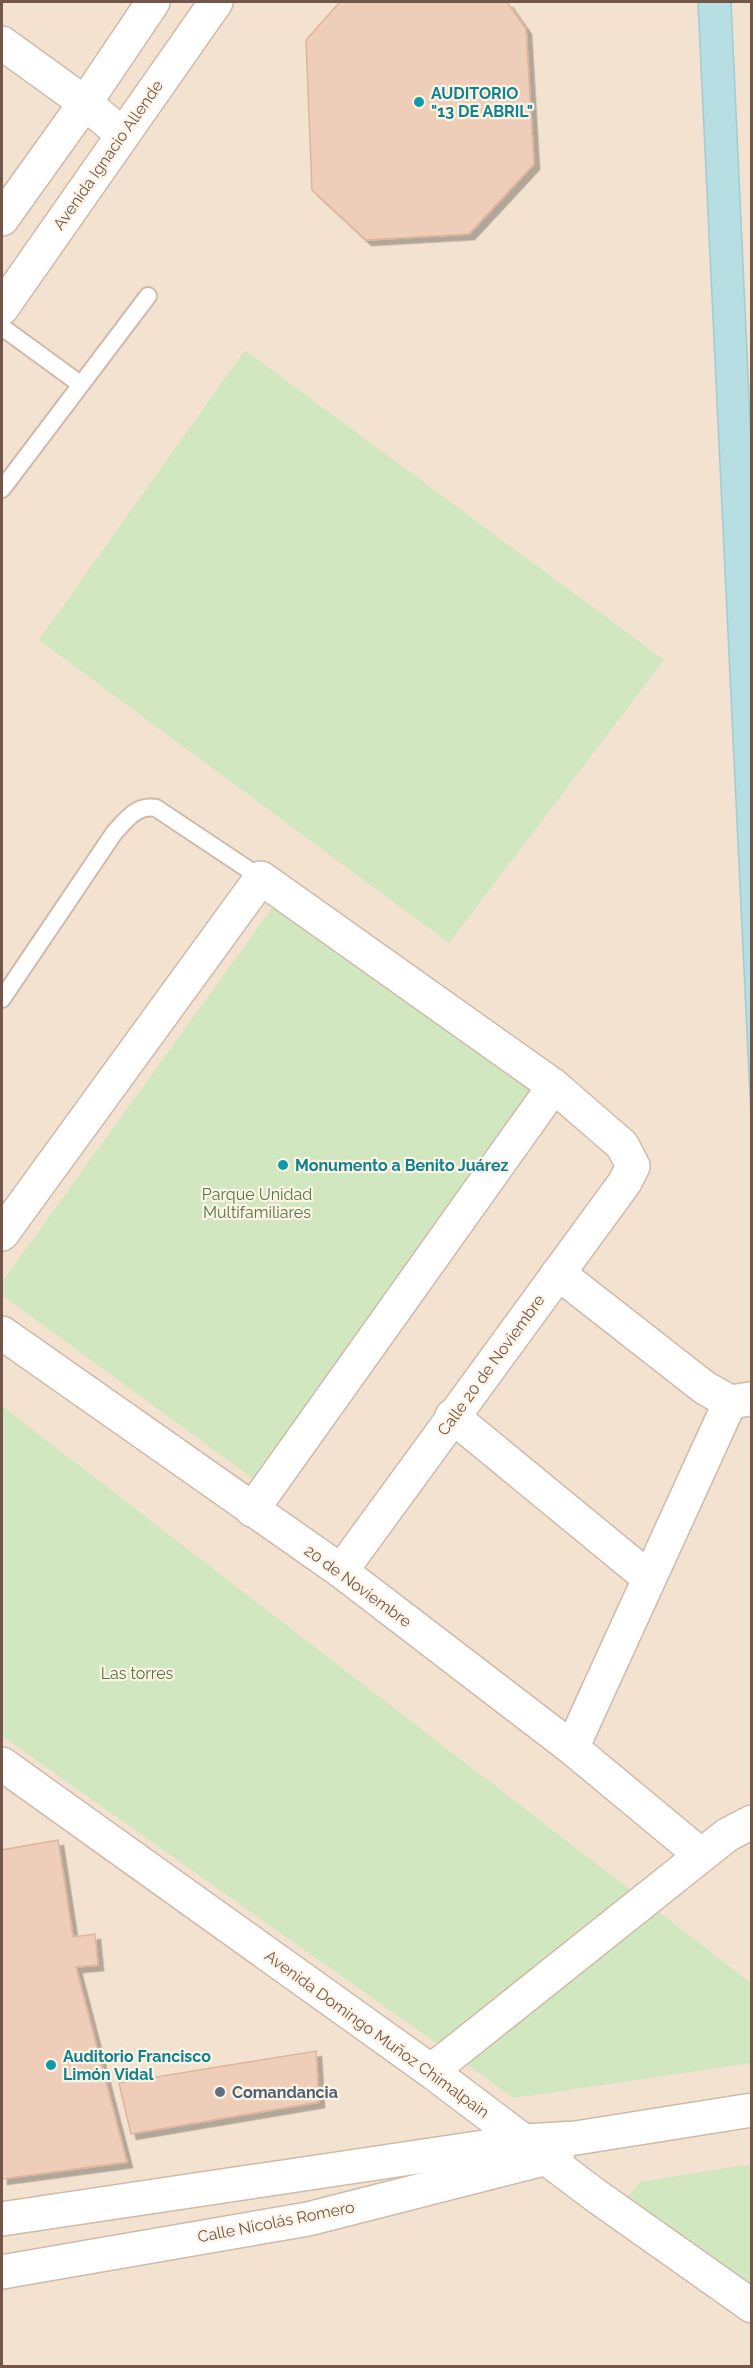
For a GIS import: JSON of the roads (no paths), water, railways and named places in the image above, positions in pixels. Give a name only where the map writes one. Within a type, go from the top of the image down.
[{"type":"street","points":[[2,219],[85,103],[153,2]]},
{"type":"street","name":"Avenida Ignacio Allende","points":[[2,308],[216,2]]},
{"type":"street","points":[[2,43],[85,103],[122,134]]},
{"type":"street","points":[[2,1234],[261,878],[554,1086],[252,1510]]},
{"type":"street","name":"Calle 20 de Noviembre","points":[[341,1571],[625,1182],[633,1166],[622,1145],[554,1086]]},
{"type":"street","points":[[558,1273],[705,1389],[741,1400],[649,1578],[572,1748]]},
{"type":"street","name":"20 de Noviembre","points":[[2,1333],[341,1571],[572,1748],[701,1855]]},
{"type":"street","points":[[452,1416],[649,1578]]},
{"type":"street","name":"Avenida Domingo Muñoz Chimalpain","points":[[2,1764],[752,2306]]},
{"type":"street","points":[[431,2072],[701,1855],[749,1822]]},
{"type":"street","points":[[2,2219],[302,2175],[535,2149],[576,2138],[752,2110]]},
{"type":"street","name":"Calle Nicolás Romero","points":[[2,2272],[308,2219],[535,2149]]},
{"type":"street","points":[[302,2175],[308,2219]]},
{"type":"lane","points":[[2,489],[148,296]]},
{"type":"lane","points":[[2,327],[80,384]]},
{"type":"lane","points":[[2,999],[114,833],[130,815],[144,806],[156,808],[261,878]]},
{"type":"water","points":[[698,2],[731,2],[752,463],[751,1116]]},
{"type":"place","name":"AUDITORIO \"13 DE ABRIL\"","points":[[419,102]]},
{"type":"place","name":"Monumento a Benito Juárez","points":[[283,1165]]},
{"type":"place","name":"Auditorio Francisco Limón Vidal","points":[[51,2065]]},
{"type":"place","name":"Comandancia","points":[[220,2092]]},
{"type":"park label","name":"Parque Unidad Multifamiliares","points":[[257,1203]]},
{"type":"park label","name":"Las torres","points":[[137,1673]]}]
